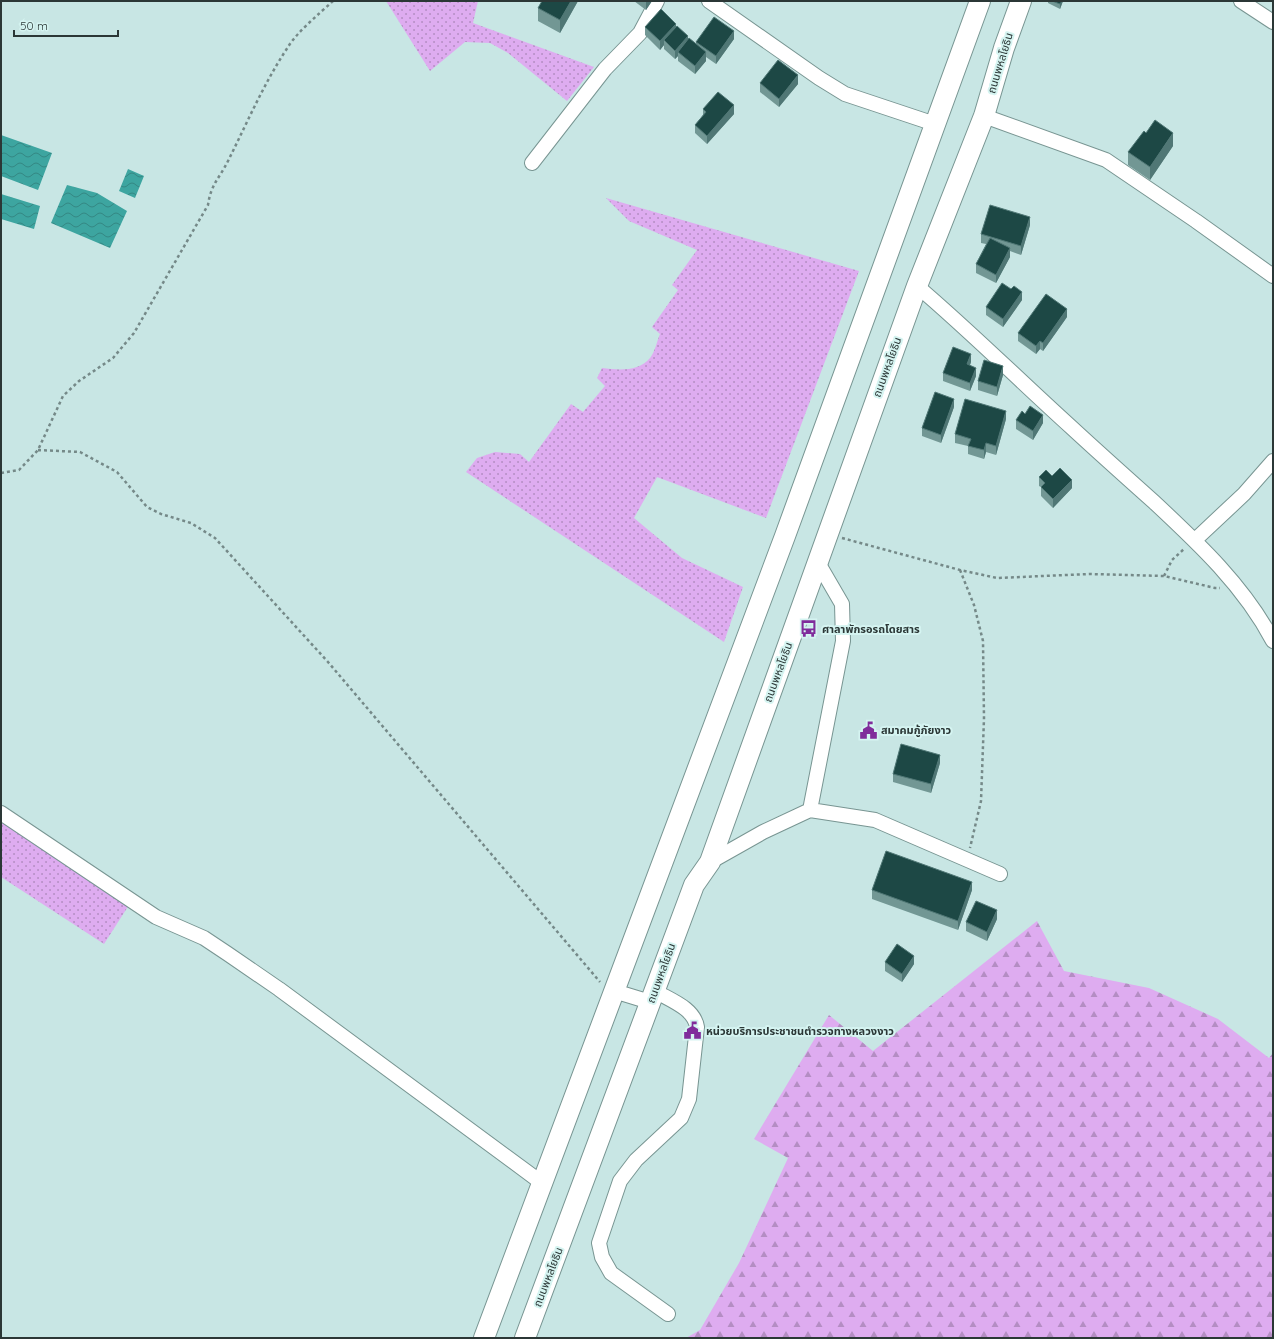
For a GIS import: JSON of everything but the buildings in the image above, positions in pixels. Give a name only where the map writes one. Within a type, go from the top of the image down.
[{"type":"highway","points":[[484,1338],[788,529],[980,1]]},
{"type":"highway","name":"ถนนพหลโยธิน","points":[[525,1338],[694,885],[710,862],[826,534],[917,286],[984,116],[1004,48],[1021,1]]},
{"type":"street","points":[[532,163],[606,69],[640,33],[658,1]]},
{"type":"street","points":[[709,1],[819,78],[845,94],[935,124]]},
{"type":"street","points":[[1241,1],[1273,22]]},
{"type":"street","points":[[984,116],[1106,160],[1196,221],[1273,276]]},
{"type":"street","points":[[917,286],[955,318],[1044,403],[1195,540],[1238,587],[1263,622],[1273,641]]},
{"type":"street","points":[[1195,540],[1244,494],[1273,461]]},
{"type":"street","points":[[810,810],[843,640],[842,604],[817,561]]},
{"type":"street","points":[[710,862],[763,832],[810,810],[875,820],[1000,874]]},
{"type":"street","points":[[1,813],[156,917],[204,938],[235,959],[542,1183]]},
{"type":"street","points":[[613,994],[653,996],[691,1013],[696,1019],[697,1027],[689,1099],[681,1118],[636,1160],[620,1181],[599,1243],[603,1262],[610,1273],[668,1314]]},
{"type":"path","points":[[1,474],[19,470],[38,450],[63,396],[79,381],[113,358],[134,333],[208,205],[214,182],[227,163],[251,113],[288,46],[333,1]]},
{"type":"path","points":[[38,450],[80,452],[118,472],[147,507],[161,514],[191,523],[214,538],[328,662],[613,994]]},
{"type":"path","points":[[826,534],[960,570],[997,578],[1090,574],[1164,576],[1215,588],[1238,587]]},
{"type":"path","points":[[1164,576],[1172,560],[1195,540]]},
{"type":"path","points":[[960,570],[974,605],[983,642],[984,718],[981,801],[967,860]]},
{"type":"green space","points":[[386,1],[478,1],[473,23],[594,67],[567,101],[508,53],[490,43],[465,42],[430,71]]},
{"type":"green space","points":[[606,198],[859,271],[766,518],[657,477],[634,518],[682,558],[743,587],[724,642],[466,472],[477,458],[495,452],[520,454],[529,462],[571,404],[583,412],[605,386],[597,378],[602,368],[634,368],[645,363],[653,353],[660,334],[652,327],[678,290],[672,285],[697,250],[629,221]]},
{"type":"green space","points":[[1,818],[129,905],[104,944],[1,877]]},
{"type":"green space","points":[[1037,921],[1064,971],[1149,988],[1218,1019],[1269,1058],[1273,1053],[1273,1338],[686,1338],[700,1330],[739,1263],[788,1158],[754,1139],[829,1015],[873,1051]]},
{"type":"water","points":[[1,135],[52,153],[38,190],[1,176]]},
{"type":"water","points":[[128,169],[144,176],[135,198],[119,191]]},
{"type":"water","points":[[67,185],[97,193],[127,211],[110,248],[51,223]]},
{"type":"water","points":[[1,194],[40,206],[34,229],[1,219]]},
{"type":"place","name":"ศาลาพักรอรถโดยสาร","points":[[809,629]]},
{"type":"place","name":"สมาคมกู้ภัยงาว","points":[[868,730]]},
{"type":"place","name":"หน่วยบริการประชาชนตำรวจทางหลวงงาว","points":[[693,1031]]}]
